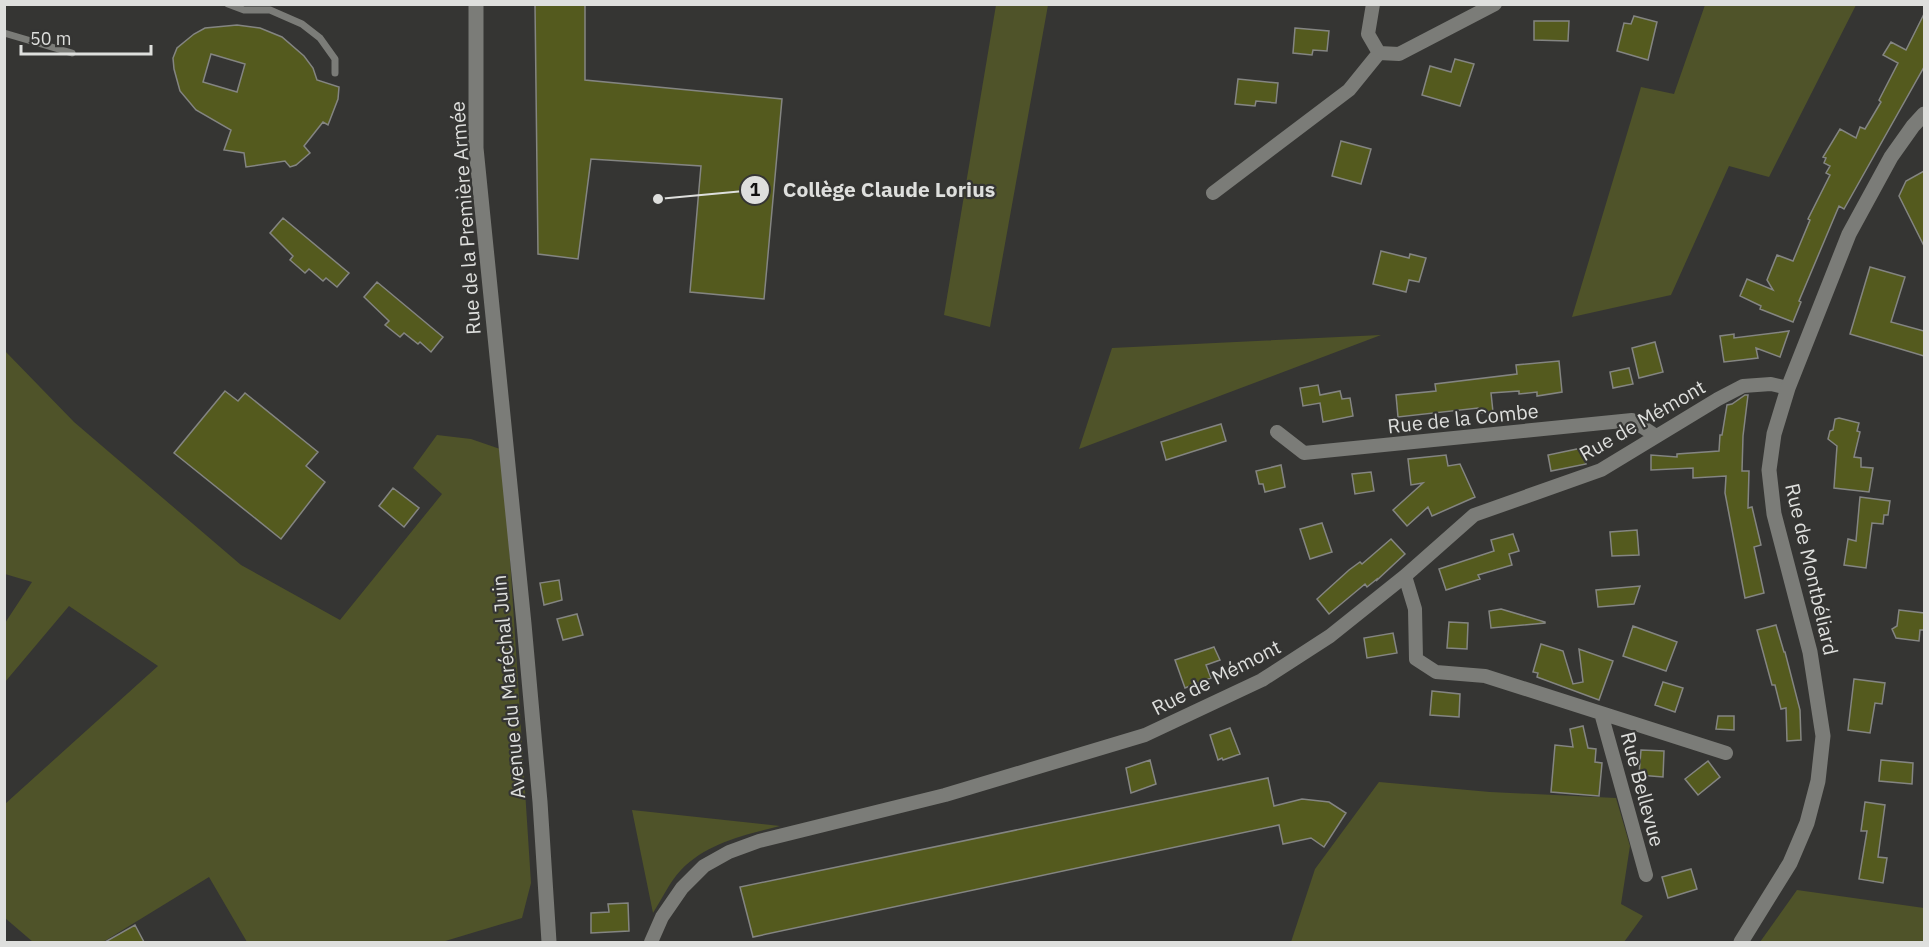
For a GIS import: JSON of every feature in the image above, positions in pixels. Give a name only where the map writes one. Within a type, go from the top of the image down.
[{"type":"street","name":"Rue de la Première Armée","points":[[476,4],[476,148],[504,428]]},
{"type":"street","points":[[1373,4],[1368,34],[1379,53]]},
{"type":"street","points":[[1379,53],[1400,54],[1496,4]]},
{"type":"street","points":[[1214,193],[1349,90],[1379,53]]},
{"type":"street","name":"Rue de Montbéliard","points":[[1741,942],[1790,863],[1807,823],[1818,781],[1823,736],[1810,651],[1774,514],[1769,470],[1774,434],[1788,388],[1849,234],[1891,157],[1924,114]]},
{"type":"street","name":"Rue de Mémont","points":[[651,942],[662,917],[682,888],[705,866],[729,852],[759,841],[945,795],[1145,735],[1262,680],[1330,636],[1405,576],[1474,515],[1601,470],[1743,386],[1771,384],[1788,388]]},
{"type":"street","name":"Rue de la Combe","points":[[1276,432],[1304,453],[1632,420],[1656,436]]},
{"type":"street","name":"Avenue du Maréchal Juin","points":[[504,428],[540,802],[549,942]]},
{"type":"street","name":"Rue Bellevue","points":[[1405,576],[1415,609],[1416,659],[1436,672],[1485,676],[1726,753]]},
{"type":"street","name":"Rue Bellevue","points":[[1601,713],[1646,875]]},
{"type":"lane","points":[[228,4],[244,10],[270,10],[302,24],[320,38],[335,59],[335,73]]},
{"type":"lane","points":[[4,33],[72,53]]},
{"type":"green space","points":[[996,5],[1048,5],[990,327],[944,315]]},
{"type":"green space","points":[[1705,5],[1856,5],[1769,177],[1729,166],[1671,295],[1572,317],[1641,87],[1674,94]]},
{"type":"green space","points":[[1381,335],[1079,449],[1112,348]]},
{"type":"green space","points":[[5,351],[74,422],[241,565],[340,620],[442,494],[413,468],[437,435],[471,439],[503,450],[531,883],[522,918],[442,942],[247,942],[209,877],[103,942],[33,942],[5,918],[5,804],[158,666],[69,606],[5,682],[5,623],[32,582],[5,574]]},
{"type":"green space","points":[[1379,782],[1490,792],[1616,798],[1630,846],[1621,904],[1643,916],[1624,942],[1291,942],[1315,869]]},
{"type":"green space","points":[[632,810],[780,826],[727,841],[691,861],[677,874],[653,913]]},
{"type":"green space","points":[[1797,890],[1924,908],[1924,942],[1760,942]]},
{"type":"building","points":[[535,4],[585,4],[585,80],[782,99],[764,299],[690,292],[701,166],[591,159],[578,259],[538,254]]},
{"type":"building","points":[[1924,14],[1924,67],[1844,209],[1839,206],[1799,301],[1801,302],[1793,322],[1760,309],[1761,306],[1740,296],[1747,279],[1773,290],[1767,280],[1777,255],[1793,261],[1810,220],[1808,219],[1830,175],[1826,173],[1830,166],[1824,163],[1826,158],[1823,157],[1840,129],[1856,138],[1860,127],[1865,129],[1881,102],[1879,100],[1898,63],[1883,55],[1891,42],[1906,50]]},
{"type":"building","points":[[1634,16],[1657,22],[1648,60],[1617,51],[1624,23],[1631,24]]},
{"type":"building","points":[[1534,21],[1569,21],[1568,41],[1534,40]]},
{"type":"building","points":[[237,25],[260,28],[282,37],[304,56],[313,68],[317,80],[339,87],[338,99],[328,125],[323,122],[304,146],[310,153],[296,165],[290,167],[285,161],[246,167],[244,153],[224,150],[231,130],[196,110],[180,91],[173,58],[177,48],[205,28]],"holes":[[[211,54],[245,64],[237,92],[203,82]]]},
{"type":"building","points":[[1295,28],[1329,31],[1327,51],[1313,50],[1312,55],[1293,53]]},
{"type":"building","points":[[1455,59],[1474,64],[1460,106],[1422,95],[1430,66],[1451,72]]},
{"type":"building","points":[[1238,79],[1278,83],[1276,103],[1256,101],[1255,106],[1235,104]]},
{"type":"building","points":[[1341,141],[1371,149],[1361,184],[1332,176]]},
{"type":"building","points":[[1924,171],[1924,246],[1899,196],[1906,181]]},
{"type":"building","points":[[283,218],[349,273],[337,287],[326,278],[323,281],[309,269],[305,273],[290,260],[293,256],[270,233]]},
{"type":"building","points":[[1381,251],[1409,258],[1410,254],[1426,258],[1419,282],[1409,280],[1406,292],[1373,284]]},
{"type":"building","points":[[1870,267],[1905,277],[1891,322],[1924,331],[1924,356],[1850,334]]},
{"type":"building","points":[[377,282],[443,337],[431,352],[420,342],[418,344],[404,333],[400,337],[385,325],[389,321],[364,297]]},
{"type":"building","points":[[1789,331],[1780,357],[1756,348],[1758,358],[1724,362],[1720,336],[1734,334],[1734,338]]},
{"type":"building","points":[[1655,342],[1663,372],[1639,378],[1632,348]]},
{"type":"building","points":[[1559,361],[1562,392],[1537,396],[1537,392],[1491,393],[1493,412],[1479,413],[1478,408],[1398,417],[1396,395],[1436,391],[1435,384],[1517,374],[1516,365]]},
{"type":"building","points":[[1629,368],[1633,384],[1613,388],[1610,372]]},
{"type":"building","points":[[1318,385],[1320,395],[1340,391],[1342,399],[1350,398],[1353,416],[1323,422],[1320,403],[1303,406],[1300,388]]},
{"type":"building","points":[[225,391],[238,401],[245,393],[318,452],[306,466],[325,482],[281,539],[174,453]]},
{"type":"building","points":[[1748,395],[1742,471],[1749,471],[1748,508],[1752,507],[1761,545],[1754,547],[1764,593],[1745,598],[1725,493],[1726,476],[1693,478],[1693,468],[1651,470],[1651,455],[1677,457],[1677,454],[1719,451],[1727,405]]},
{"type":"building","points":[[1835,419],[1859,423],[1857,431],[1860,432],[1854,457],[1861,458],[1861,467],[1873,468],[1869,492],[1834,488],[1837,446],[1828,439]]},
{"type":"building","points":[[1221,424],[1226,441],[1166,460],[1161,442]]},
{"type":"building","points":[[1582,448],[1586,464],[1551,471],[1548,455]]},
{"type":"building","points":[[1446,455],[1448,466],[1460,464],[1475,497],[1432,516],[1428,507],[1407,526],[1393,510],[1423,483],[1411,485],[1408,459]]},
{"type":"building","points":[[1281,465],[1285,487],[1265,492],[1263,484],[1259,484],[1256,471]]},
{"type":"building","points":[[1371,472],[1374,491],[1355,494],[1352,474]]},
{"type":"building","points":[[393,488],[419,508],[404,527],[379,506]]},
{"type":"building","points":[[1860,497],[1890,501],[1888,515],[1884,515],[1883,524],[1872,523],[1866,568],[1844,565],[1848,539],[1856,541]]},
{"type":"building","points":[[1322,523],[1332,552],[1310,559],[1300,529]]},
{"type":"building","points":[[1637,530],[1639,555],[1612,556],[1610,532]]},
{"type":"building","points":[[1513,534],[1519,551],[1509,554],[1512,565],[1478,575],[1480,579],[1446,590],[1439,569],[1494,551],[1491,540]]},
{"type":"building","points":[[1391,539],[1405,554],[1377,580],[1367,587],[1365,584],[1329,614],[1317,599],[1349,570],[1360,562],[1362,564]]},
{"type":"building","points":[[559,580],[562,600],[544,605],[540,583]]},
{"type":"building","points":[[1640,586],[1634,604],[1598,607],[1596,590]]},
{"type":"building","points":[[1501,609],[1545,623],[1491,628],[1489,611]]},
{"type":"building","points":[[1899,610],[1924,613],[1924,630],[1920,630],[1919,641],[1896,638],[1892,629],[1897,626]]},
{"type":"building","points":[[577,614],[583,635],[563,640],[557,619]]},
{"type":"building","points":[[1449,622],[1468,623],[1467,649],[1447,648]]},
{"type":"building","points":[[1776,625],[1800,710],[1801,740],[1787,741],[1786,708],[1781,709],[1775,685],[1772,685],[1757,630]]},
{"type":"building","points":[[1633,626],[1677,642],[1666,671],[1623,656]]},
{"type":"building","points":[[1393,633],[1397,653],[1367,658],[1364,638]]},
{"type":"building","points":[[1541,644],[1563,651],[1573,684],[1583,682],[1579,649],[1613,661],[1599,700],[1537,677],[1538,673],[1533,672]]},
{"type":"building","points":[[1214,647],[1220,660],[1206,665],[1211,678],[1185,688],[1175,660]]},
{"type":"building","points":[[1854,679],[1885,683],[1882,704],[1875,703],[1870,733],[1848,730]]},
{"type":"building","points":[[1663,682],[1683,688],[1675,712],[1655,705]]},
{"type":"building","points":[[1432,691],[1460,694],[1459,717],[1430,715]]},
{"type":"building","points":[[1718,716],[1734,716],[1734,730],[1716,729]]},
{"type":"building","points":[[1583,726],[1588,748],[1596,749],[1595,762],[1602,763],[1599,796],[1551,792],[1555,745],[1573,747],[1570,729]]},
{"type":"building","points":[[1230,728],[1240,754],[1218,760],[1210,735]]},
{"type":"building","points":[[1641,750],[1664,751],[1663,777],[1639,775]]},
{"type":"building","points":[[1150,760],[1156,784],[1131,793],[1126,768]]},
{"type":"building","points":[[1881,760],[1913,763],[1912,784],[1879,781]]},
{"type":"building","points":[[1708,761],[1720,777],[1698,795],[1685,779]]},
{"type":"building","points":[[1268,778],[1274,806],[1302,799],[1329,802],[1346,813],[1324,847],[1311,838],[1283,844],[1279,825],[753,937],[740,887]]},
{"type":"building","points":[[1865,802],[1885,805],[1878,857],[1887,858],[1883,883],[1859,879],[1867,831],[1861,831]]},
{"type":"building","points":[[1691,869],[1697,889],[1668,898],[1662,877]]},
{"type":"building","points":[[628,903],[629,931],[591,933],[591,913],[609,912],[608,904]]},
{"type":"building","points":[[135,925],[144,942],[105,942]]},
{"type":"place","name":"Collège Claude Lorius","points":[[658,199]]}]
